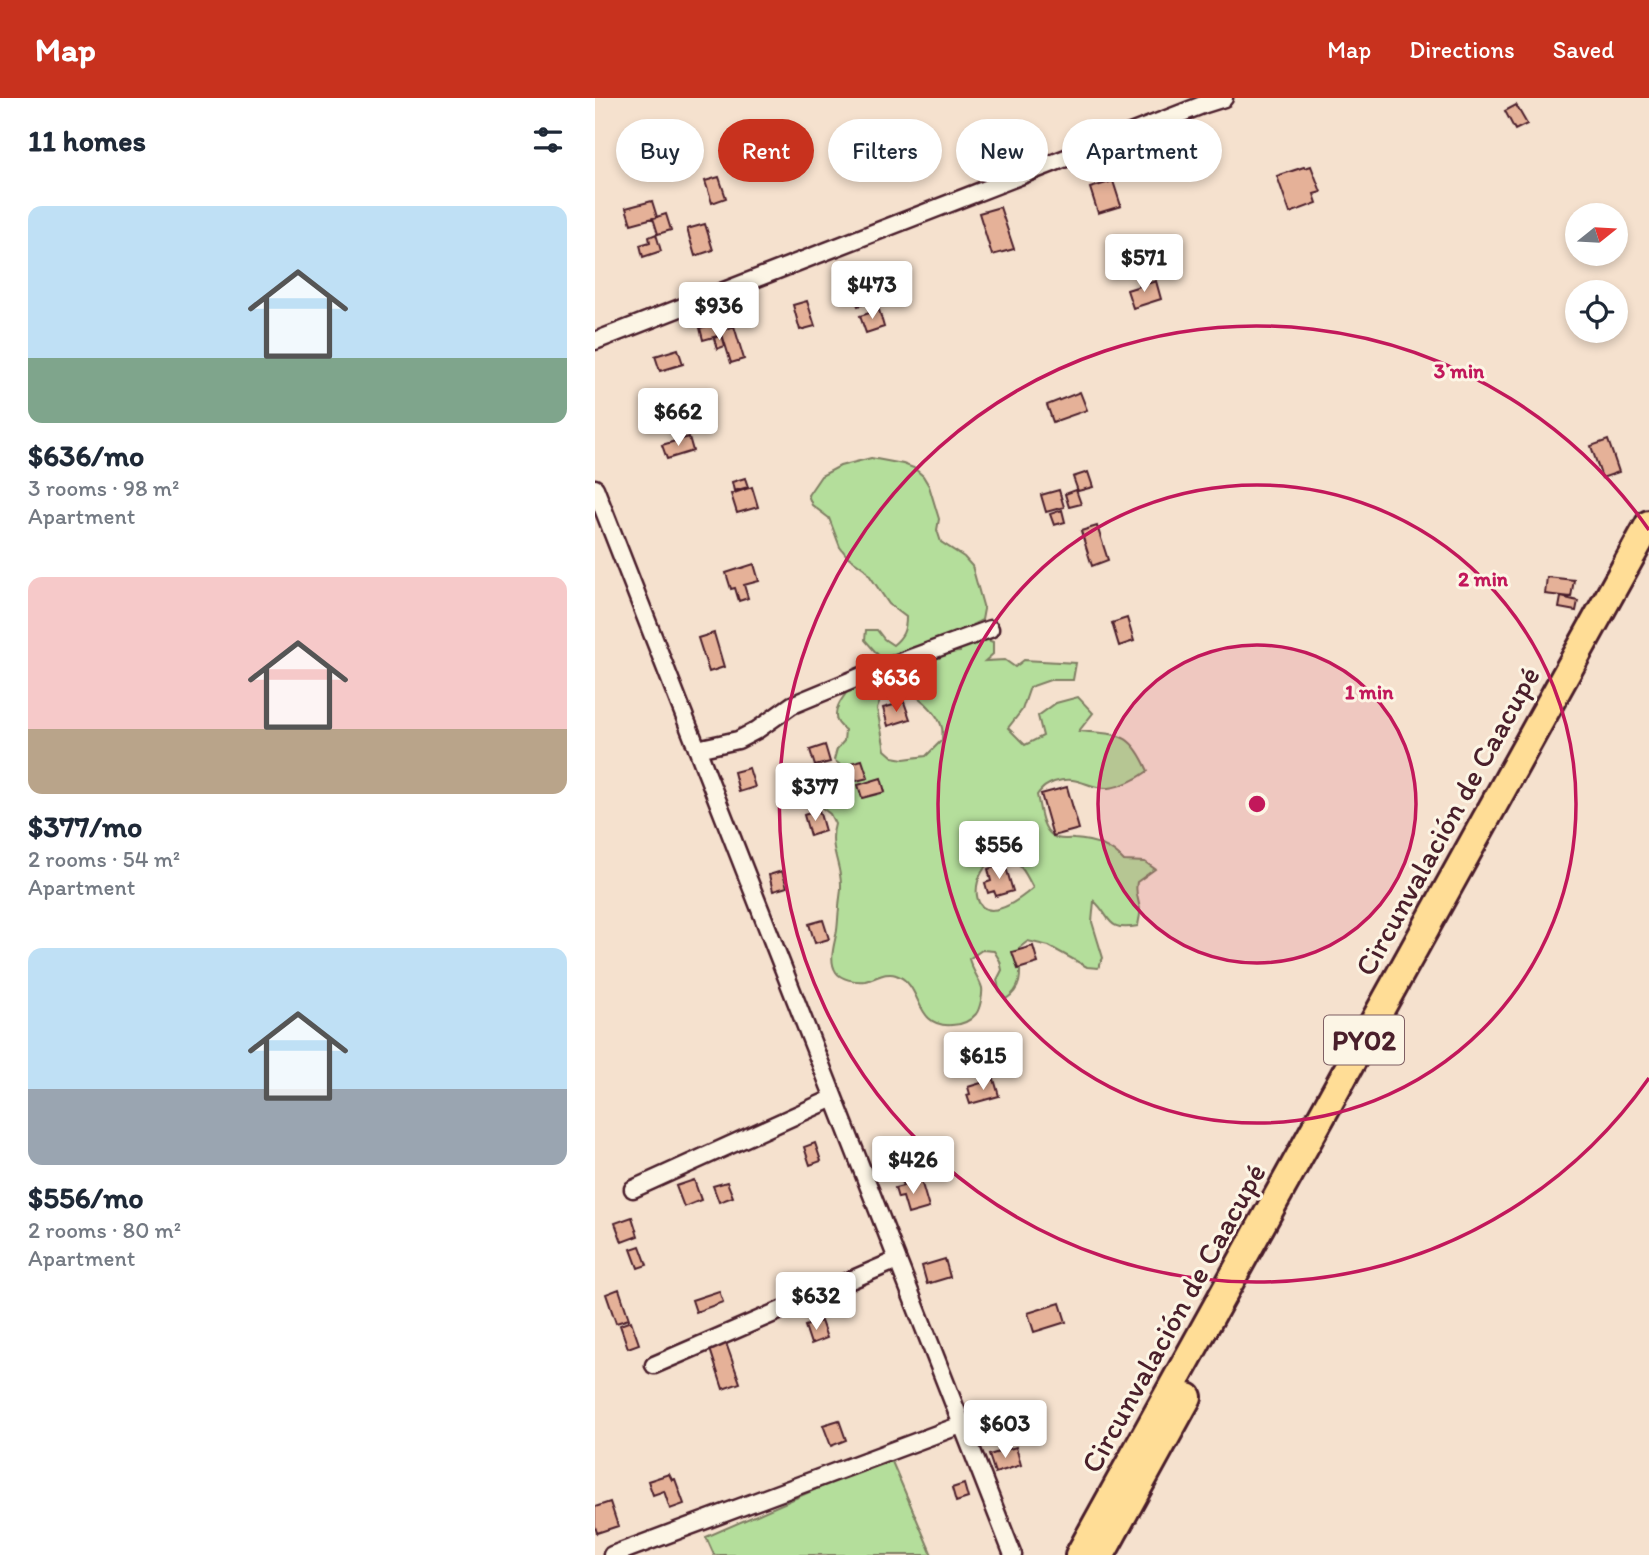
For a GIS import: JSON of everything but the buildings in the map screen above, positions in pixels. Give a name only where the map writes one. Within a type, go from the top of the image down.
[{"type":"highway","name":"Circunvalación de Caacupé","points":[[1080,1555],[1649,524]]},
{"type":"highway","name":"Circunvalación de Caacupé","points":[[1101,1555],[1649,555]]},
{"type":"street","points":[[595,341],[1224,98]]},
{"type":"street","points":[[595,488],[1013,1555]]},
{"type":"street","points":[[697,750],[738,740],[792,705],[990,629]]},
{"type":"street","points":[[633,1189],[834,1098]]},
{"type":"street","points":[[653,1365],[897,1260]]},
{"type":"street","points":[[612,1555],[961,1424]]},
{"type":"green space","points":[[871,458],[914,468],[929,486],[939,519],[937,530],[941,542],[964,557],[972,566],[984,609],[982,620],[972,625],[965,634],[939,653],[960,652],[960,640],[982,638],[993,642],[993,654],[985,661],[1005,660],[1015,667],[1024,660],[1076,663],[1073,680],[1050,680],[1030,687],[1022,710],[1008,728],[1025,745],[1043,736],[1038,716],[1056,703],[1078,697],[1093,713],[1079,731],[1114,735],[1129,741],[1148,771],[1129,782],[1108,788],[1063,780],[1047,785],[1037,795],[1043,823],[1055,838],[1095,842],[1114,851],[1124,861],[1145,862],[1155,869],[1137,882],[1140,910],[1138,926],[1114,925],[1094,901],[1092,922],[1103,958],[1098,968],[1087,967],[1049,946],[1028,941],[1019,948],[1019,982],[1006,999],[999,990],[997,980],[1002,970],[1000,961],[994,951],[982,950],[969,959],[982,988],[980,1005],[974,1016],[959,1024],[940,1024],[931,1020],[911,987],[896,975],[884,975],[865,981],[849,980],[838,975],[832,962],[841,887],[833,841],[835,824],[830,814],[813,801],[814,790],[826,772],[844,768],[834,760],[837,749],[844,741],[845,730],[836,715],[840,703],[860,676],[881,672],[879,656],[865,640],[866,630],[877,630],[893,645],[903,633],[906,617],[889,604],[865,569],[847,556],[840,547],[829,518],[812,505],[808,495],[821,476],[840,466]],"holes":[[[912,694],[926,704],[938,718],[942,728],[942,740],[926,756],[904,759],[893,757],[885,750],[877,709],[880,701]],[[1002,855],[1021,868],[1033,888],[1010,904],[993,910],[982,907],[977,898],[977,885],[990,862]]]},
{"type":"green space","points":[[890,1457],[932,1555],[714,1555],[706,1537]]}]
